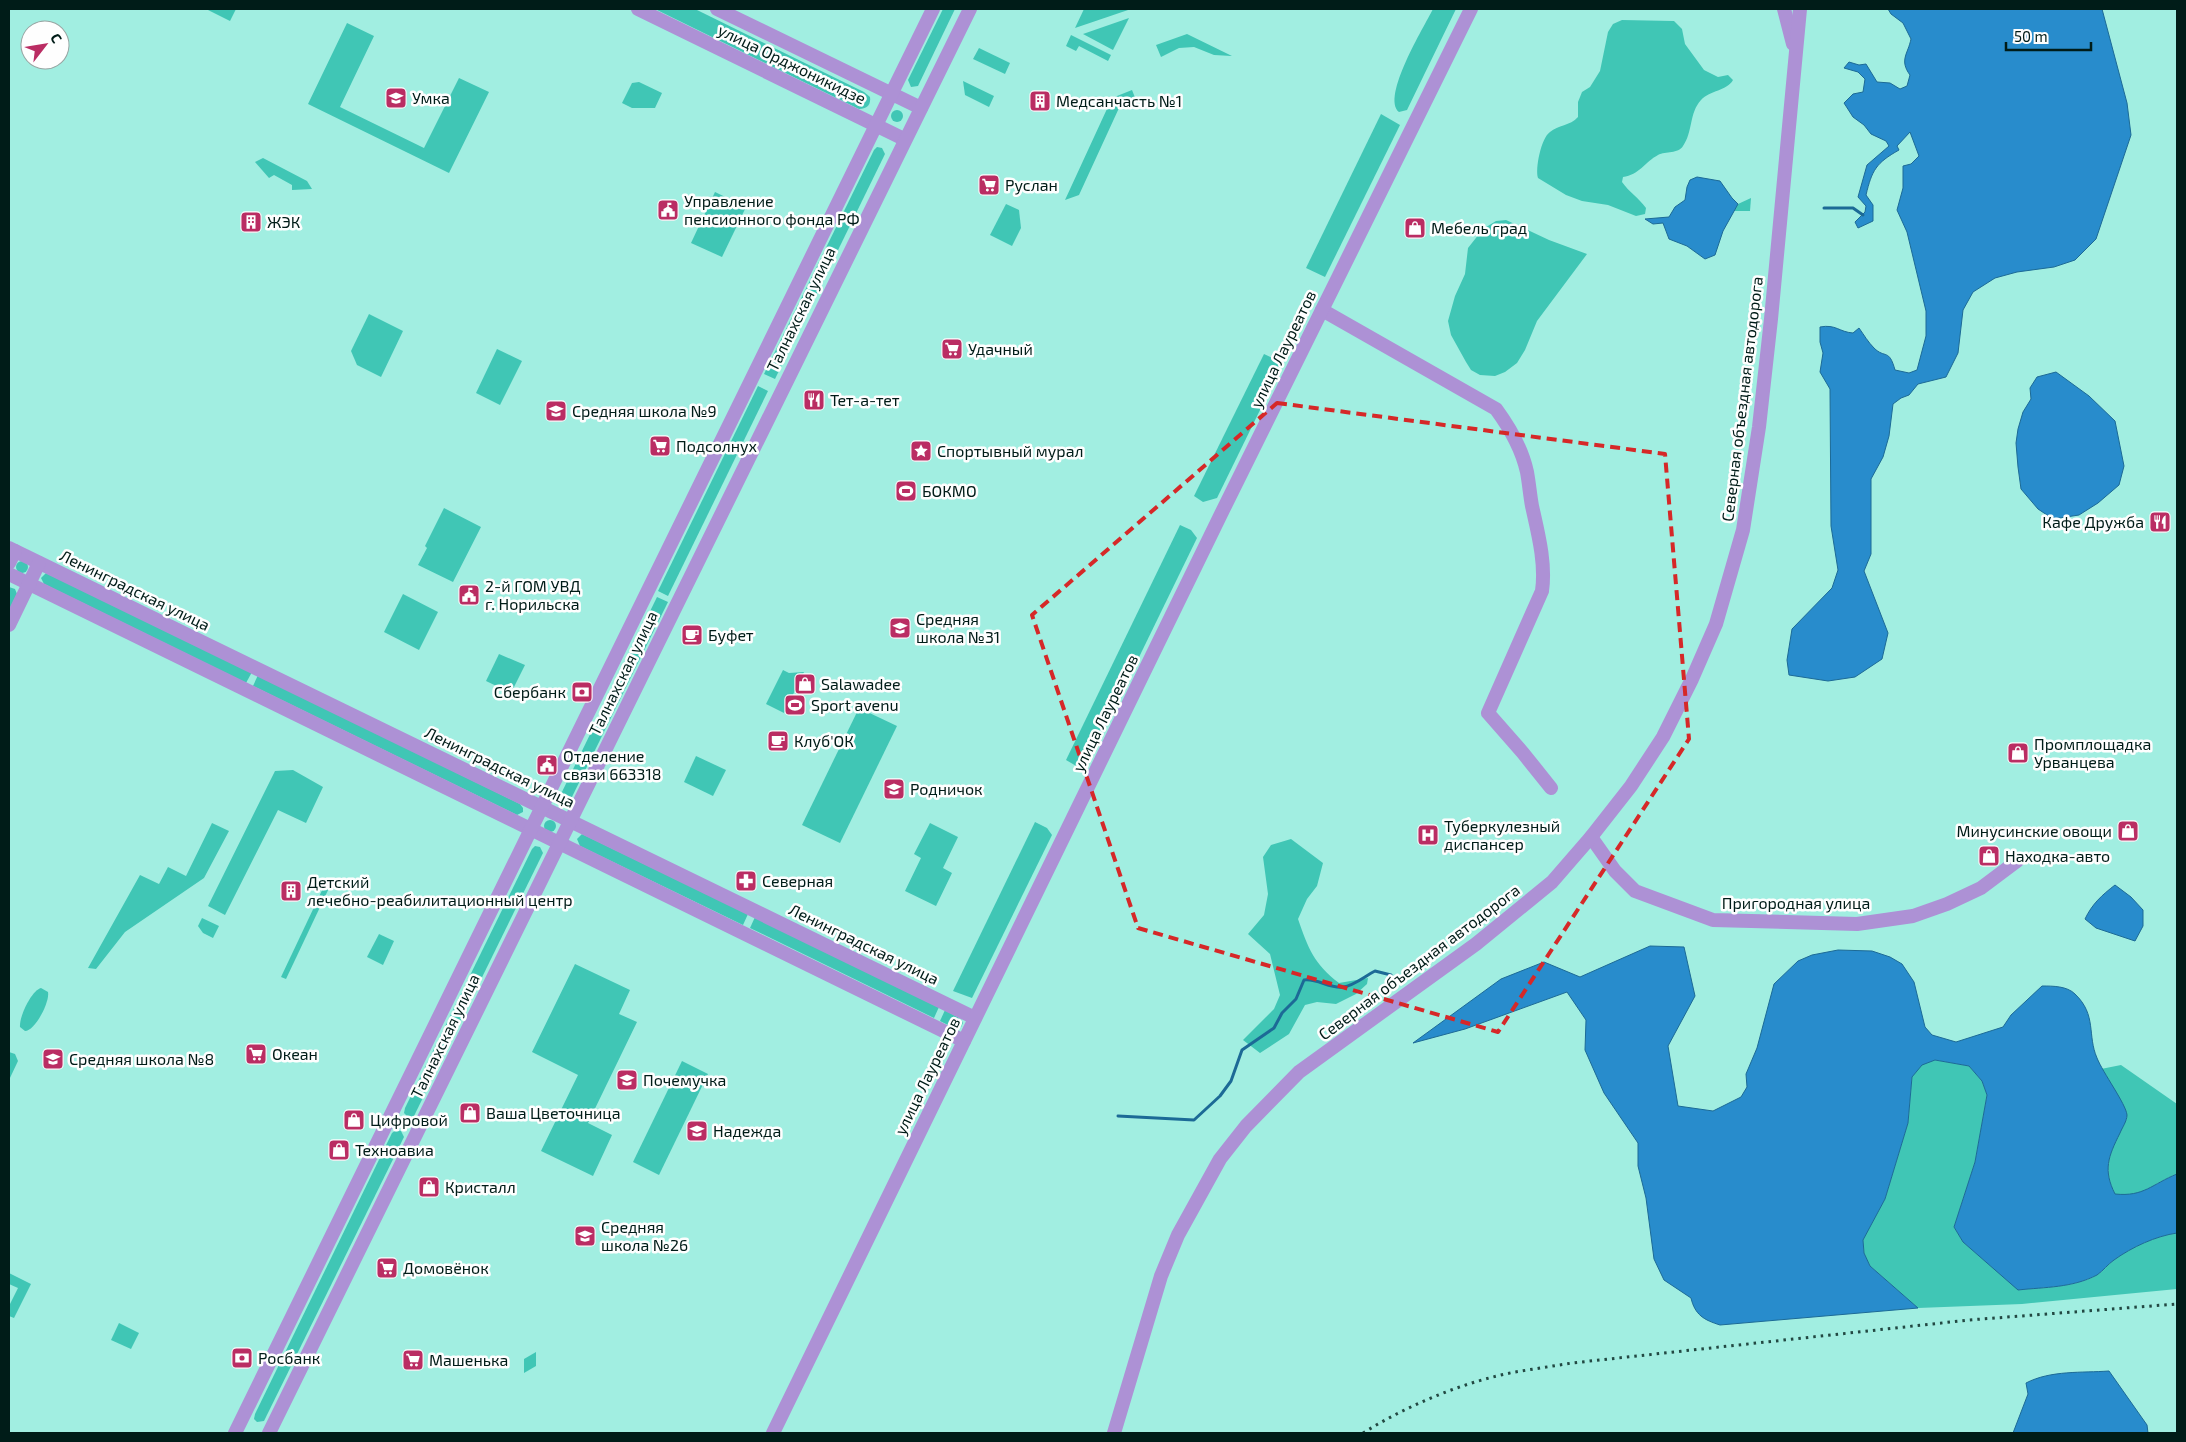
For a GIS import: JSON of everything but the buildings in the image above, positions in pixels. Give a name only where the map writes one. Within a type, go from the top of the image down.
[{"type":"street","name":"улица Орджоникидзе","points":[[638,9],[904,139]]},
{"type":"street","name":"улица Орджоникидзе","points":[[717,9],[921,108]]},
{"type":"street","name":"Талнахская улица","points":[[235,1433],[933,9]]},
{"type":"street","name":"Талнахская улица","points":[[269,1433],[904,139],[970,9]]},
{"type":"street","name":"улица Лауреатов","points":[[773,1433],[1471,9]]},
{"type":"street","points":[[1784,9],[1796,57]]},
{"type":"street","name":"Северная объездная автодорога","points":[[1114,1433],[1161,1276],[1178,1235],[1220,1159],[1246,1126],[1299,1072],[1415,990],[1513,915],[1552,882],[1591,837],[1631,786],[1658,745],[1692,680],[1716,624],[1744,530],[1760,427],[1800,9]]},
{"type":"street","points":[[1322,310],[1496,410],[1508,424],[1526,469],[1539,535],[1543,583],[1542,591],[1488,713],[1551,788]]},
{"type":"street","name":"Ленинградская улица","points":[[11,554],[39,563],[975,1018]]},
{"type":"street","points":[[9,625],[39,563]]},
{"type":"street","points":[[9,574],[964,1041]]},
{"type":"street","name":"Пригородная улица","points":[[1591,837],[1615,871],[1635,891],[1713,920],[1857,924],[1913,916],[1947,904],[1981,888],[2017,861]]},
{"type":"highlighted area","points":[[1277,403],[1665,454],[1689,739],[1498,1032],[1138,928],[1032,615]]},
{"type":"green space","points":[[209,9],[236,9],[230,21]]},
{"type":"green space","points":[[655,9],[695,9],[864,92],[870,97],[869,104],[859,109]]},
{"type":"green space","points":[[943,9],[955,9],[918,86],[911,87],[908,80]]},
{"type":"green space","points":[[1084,9],[1131,9],[1075,28]]},
{"type":"green space","points":[[1433,9],[1456,9],[1407,110],[1399,112],[1395,104],[1395,92],[1399,78]]},
{"type":"green space","points":[[1129,18],[1113,50],[1083,34]]},
{"type":"green space","points":[[1622,20],[1674,21],[1682,29],[1685,44],[1704,70],[1718,77],[1728,75],[1733,80],[1727,86],[1709,94],[1697,105],[1686,141],[1681,149],[1658,155],[1638,171],[1623,177],[1622,182],[1646,208],[1645,214],[1636,216],[1608,205],[1582,201],[1566,195],[1538,178],[1537,174],[1544,140],[1550,132],[1578,117],[1578,102],[1582,92],[1590,87],[1600,71],[1608,32],[1613,24]]},
{"type":"green space","points":[[347,23],[374,36],[340,107],[424,148],[459,78],[489,92],[449,173],[308,104]]},
{"type":"green space","points":[[1187,34],[1232,56],[1214,55],[1194,47],[1179,48],[1161,57],[1156,45]]},
{"type":"green space","points":[[1071,35],[1111,55],[1108,61],[1079,46],[1076,51],[1066,46]]},
{"type":"green space","points":[[979,48],[1010,63],[1005,74],[973,59]]},
{"type":"green space","points":[[963,81],[994,96],[989,107],[965,95]]},
{"type":"green space","points":[[639,82],[662,93],[655,108],[632,108],[622,103],[632,83]]},
{"type":"green space","points":[[1132,90],[1136,100],[1119,108],[1079,195],[1065,200],[1112,98]]},
{"type":"green space","points":[[895,110],[899,110],[903,116],[899,122],[895,122],[891,118],[891,114]]},
{"type":"green space","points":[[1381,114],[1400,125],[1325,277],[1306,268]]},
{"type":"green space","points":[[877,147],[882,148],[885,154],[775,379],[764,374],[874,150]]},
{"type":"green space","points":[[263,158],[307,181],[312,189],[292,190],[292,185],[274,175],[269,178],[255,162]]},
{"type":"green space","points":[[715,192],[746,207],[722,257],[691,243]]},
{"type":"green space","points":[[1751,198],[1750,211],[1734,211],[1738,204]]},
{"type":"green space","points":[[1006,204],[1019,210],[1021,228],[1012,246],[990,235]]},
{"type":"green space","points":[[1506,220],[1549,240],[1587,254],[1537,321],[1525,350],[1517,363],[1505,372],[1495,376],[1480,375],[1471,370],[1466,362],[1451,335],[1448,321],[1455,296],[1465,274],[1468,248],[1483,229],[1496,221]]},
{"type":"green space","points":[[369,314],[403,331],[381,377],[357,365],[351,351]]},
{"type":"green space","points":[[497,349],[522,361],[500,405],[476,393]]},
{"type":"green space","points":[[1264,354],[1283,363],[1217,498],[1203,502],[1194,496]]},
{"type":"green space","points":[[758,386],[768,391],[668,596],[658,591]]},
{"type":"green space","points":[[444,508],[481,527],[453,582],[418,565],[427,548],[425,546]]},
{"type":"green space","points":[[1180,525],[1191,530],[1197,538],[1088,762],[1078,767],[1066,760]]},
{"type":"green space","points":[[22,561],[28,567],[22,573],[16,567]]},
{"type":"green space","points":[[46,573],[252,672],[246,683],[44,584],[41,578]]},
{"type":"green space","points":[[9,587],[15,589],[17,594],[9,613]]},
{"type":"green space","points":[[403,594],[438,612],[419,650],[384,632]]},
{"type":"green space","points":[[657,597],[668,602],[569,803],[562,804],[559,801],[560,796]]},
{"type":"green space","points":[[499,654],[525,665],[511,693],[486,681]]},
{"type":"green space","points":[[783,670],[789,673],[804,672],[784,713],[766,704]]},
{"type":"green space","points":[[258,675],[520,804],[523,812],[517,815],[253,686]]},
{"type":"green space","points":[[859,708],[897,726],[840,843],[802,825]]},
{"type":"green space","points":[[696,756],[726,770],[713,796],[684,782]]},
{"type":"green space","points":[[293,770],[323,787],[306,823],[278,810],[225,915],[208,906],[275,771]]},
{"type":"green space","points":[[548,820],[552,820],[556,826],[552,832],[548,832],[544,828],[544,824]]},
{"type":"green space","points":[[1035,822],[1047,828],[1052,835],[972,998],[953,991]]},
{"type":"green space","points":[[212,823],[229,831],[204,878],[125,932],[96,969],[88,968],[140,875],[159,884],[168,867],[186,876]]},
{"type":"green space","points":[[930,823],[958,837],[943,868],[952,873],[936,906],[905,891],[921,858],[914,854]]},
{"type":"green space","points":[[582,834],[748,914],[743,925],[580,846],[577,839]]},
{"type":"green space","points":[[1291,839],[1323,863],[1317,886],[1307,899],[1298,919],[1313,955],[1323,969],[1339,983],[1368,978],[1367,984],[1356,994],[1336,1004],[1317,1002],[1305,1005],[1289,1034],[1260,1053],[1243,1040],[1274,1009],[1280,995],[1270,954],[1248,934],[1264,915],[1268,894],[1263,857],[1271,845]]},
{"type":"green space","points":[[535,846],[540,847],[543,853],[414,1116],[407,1116],[404,1113],[405,1108]]},
{"type":"green space","points":[[325,884],[330,886],[286,979],[281,977]]},
{"type":"green space","points":[[755,917],[939,1007],[934,1018],[750,928]]},
{"type":"green space","points":[[202,918],[219,926],[213,938],[203,933],[198,926]]},
{"type":"green space","points":[[379,934],[394,941],[383,965],[367,957]]},
{"type":"green space","points":[[575,964],[630,990],[619,1014],[637,1022],[588,1123],[612,1135],[593,1176],[541,1151],[578,1075],[532,1052]]},
{"type":"green space","points":[[41,988],[48,992],[47,1002],[37,1021],[29,1030],[25,1031],[20,1027],[24,1011],[33,994]]},
{"type":"green space","points":[[945,1010],[961,1019],[963,1023],[961,1027],[954,1028],[940,1021]]},
{"type":"green space","points":[[9,1052],[15,1054],[18,1061],[9,1080]]},
{"type":"green space","points":[[1935,1060],[1969,1066],[1982,1081],[1987,1095],[1975,1162],[1954,1227],[1963,1242],[2019,1290],[2059,1286],[2088,1279],[2128,1251],[2153,1239],[2177,1233],[2177,1289],[2022,1304],[1918,1308],[1870,1266],[1864,1253],[1863,1239],[1885,1199],[1908,1123],[1912,1077],[1922,1064]]},
{"type":"green space","points":[[682,1061],[708,1074],[659,1175],[633,1162]]},
{"type":"green space","points":[[2121,1065],[2177,1104],[2177,1174],[2141,1192],[2115,1195],[2109,1174],[2110,1156],[2127,1118],[2101,1069]]},
{"type":"green space","points":[[396,1130],[401,1131],[404,1137],[264,1421],[257,1422],[254,1419],[255,1414],[392,1133]]},
{"type":"green space","points":[[9,1273],[31,1284],[14,1318],[9,1316],[9,1306],[18,1288],[9,1284]]},
{"type":"green space","points":[[119,1323],[139,1333],[131,1349],[111,1340]]},
{"type":"green space","points":[[536,1352],[536,1366],[524,1373],[524,1359]]},
{"type":"water","points":[[1888,9],[2102,9],[2127,103],[2131,135],[2096,239],[2075,260],[2054,267],[2017,272],[1995,278],[1973,292],[1963,310],[1958,353],[1946,377],[1918,384],[1909,395],[1893,404],[1889,436],[1883,457],[1871,479],[1871,554],[1864,571],[1888,633],[1882,659],[1855,677],[1828,681],[1789,675],[1787,660],[1792,629],[1832,588],[1838,570],[1831,526],[1830,389],[1820,372],[1823,353],[1820,342],[1820,327],[1834,327],[1853,333],[1859,328],[1874,348],[1889,356],[1895,370],[1909,373],[1917,370],[1926,336],[1926,311],[1907,232],[1897,210],[1903,188],[1903,166],[1911,164],[1919,156],[1910,132],[1897,146],[1899,150],[1880,163],[1870,179],[1866,195],[1873,205],[1873,221],[1858,228],[1855,222],[1865,212],[1866,206],[1858,197],[1867,165],[1889,146],[1886,141],[1871,134],[1864,125],[1853,117],[1844,103],[1853,94],[1863,92],[1865,79],[1858,72],[1844,68],[1849,62],[1859,65],[1866,64],[1877,82],[1890,83],[1900,89],[1907,86],[1910,75],[1905,65],[1905,57],[1911,39],[1903,23],[1891,14]]},
{"type":"water","points":[[1697,177],[1720,181],[1738,204],[1723,231],[1715,255],[1705,259],[1687,246],[1669,239],[1663,223],[1653,224],[1645,219],[1669,217],[1675,207],[1685,200],[1690,180]]},
{"type":"water","points":[[2056,372],[2089,396],[2115,421],[2124,466],[2119,485],[2098,503],[2079,515],[2053,519],[2038,509],[2021,489],[2016,443],[2023,412],[2031,399],[2030,388],[2037,377]]},
{"type":"water","points":[[2115,885],[2131,897],[2143,910],[2143,926],[2135,941],[2096,928],[2085,919],[2098,900]]},
{"type":"water","points":[[1650,946],[1684,947],[1695,996],[1668,1046],[1678,1106],[1713,1111],[1741,1097],[1747,1087],[1746,1074],[1757,1048],[1774,984],[1798,961],[1812,955],[1838,950],[1872,951],[1890,957],[1902,964],[1914,982],[1925,1027],[1932,1035],[1956,1042],[2003,1027],[2011,1015],[2042,986],[2060,987],[2072,991],[2082,1002],[2089,1017],[2097,1058],[2126,1110],[2125,1122],[2108,1164],[2111,1185],[2115,1194],[2133,1194],[2148,1189],[2177,1174],[2177,1233],[2153,1239],[2128,1251],[2097,1275],[2088,1279],[2058,1286],[2018,1290],[1963,1242],[1954,1227],[1975,1162],[1987,1095],[1982,1081],[1969,1066],[1935,1060],[1922,1065],[1912,1077],[1908,1123],[1885,1199],[1863,1240],[1864,1253],[1870,1266],[1918,1308],[1720,1325],[1705,1319],[1695,1309],[1691,1298],[1664,1280],[1654,1259],[1646,1198],[1638,1166],[1638,1143],[1604,1093],[1585,1050],[1586,1020],[1567,992],[1465,1029],[1413,1043],[1501,979],[1544,962],[1580,977]]},
{"type":"water","points":[[2109,1371],[2147,1425],[2148,1433],[2013,1433],[2028,1394],[2026,1383],[2056,1374]]},
{"type":"waterway","points":[[1824,208],[1853,208],[1863,215]]},
{"type":"waterway","points":[[1118,1116],[1194,1120],[1220,1096],[1231,1081],[1242,1050],[1274,1028],[1282,1013],[1296,999],[1304,980],[1343,987],[1355,983],[1375,971],[1391,975]]},
{"type":"railway","points":[[1363,1433],[1398,1413],[1436,1396],[1495,1376],[1515,1372],[1572,1363],[1969,1320],[2177,1304]]},
{"type":"place","name":"Умка","points":[[396,98]]},
{"type":"place","name":"Медсанчасть №1","points":[[1040,101]]},
{"type":"place","name":"Руслан","points":[[989,185]]},
{"type":"place","name":"Управление пенсионного фонда РФ","points":[[668,210]]},
{"type":"place","name":"ЖЭК","points":[[251,222]]},
{"type":"place","name":"Мебель град","points":[[1415,228]]},
{"type":"place","name":"Удачный","points":[[952,349]]},
{"type":"place","name":"Тет-а-тет","points":[[814,400]]},
{"type":"place","name":"Средняя школа №9","points":[[556,411]]},
{"type":"place","name":"Подсолнух","points":[[660,446]]},
{"type":"place","name":"Спортывный мурал","points":[[921,451]]},
{"type":"place","name":"БОКМО","points":[[906,491]]},
{"type":"place","name":"Кафе Дружба","points":[[2160,522]]},
{"type":"place","name":"2-й ГОМ УВД г. Норильска","points":[[469,595]]},
{"type":"place","name":"Средняя школа №31","points":[[900,628]]},
{"type":"place","name":"Буфет","points":[[692,635]]},
{"type":"place","name":"Salawadee","points":[[805,684]]},
{"type":"place","name":"Сбербанк","points":[[582,692]]},
{"type":"place","name":"Sport avenu","points":[[795,705]]},
{"type":"place","name":"Клуб'ОК","points":[[778,741]]},
{"type":"place","name":"Промплощадка Урванцева","points":[[2018,753]]},
{"type":"place","name":"Отделение связи 663318","points":[[547,765]]},
{"type":"place","name":"Родничок","points":[[894,789]]},
{"type":"place","name":"Минусинские овощи","points":[[2128,831]]},
{"type":"place","name":"Туберкулезный диспансер","points":[[1428,835]]},
{"type":"place","name":"Находка-авто","points":[[1989,856]]},
{"type":"place","name":"Северная","points":[[746,881]]},
{"type":"place","name":"Детский лечебно-реабилитационный центр","points":[[291,891]]},
{"type":"place","name":"Океан","points":[[256,1054]]},
{"type":"place","name":"Средняя школа №8","points":[[53,1059]]},
{"type":"place","name":"Почемучка","points":[[627,1080]]},
{"type":"place","name":"Ваша Цветочница","points":[[470,1113]]},
{"type":"place","name":"Цифровой","points":[[354,1120]]},
{"type":"place","name":"Надежда","points":[[697,1131]]},
{"type":"place","name":"Техноавиа","points":[[339,1150]]},
{"type":"place","name":"Кристалл","points":[[429,1187]]},
{"type":"place","name":"Средняя школа №26","points":[[585,1236]]},
{"type":"place","name":"Домовёнок","points":[[387,1268]]},
{"type":"place","name":"Росбанк","points":[[242,1358]]},
{"type":"place","name":"Машенька","points":[[413,1360]]}]
